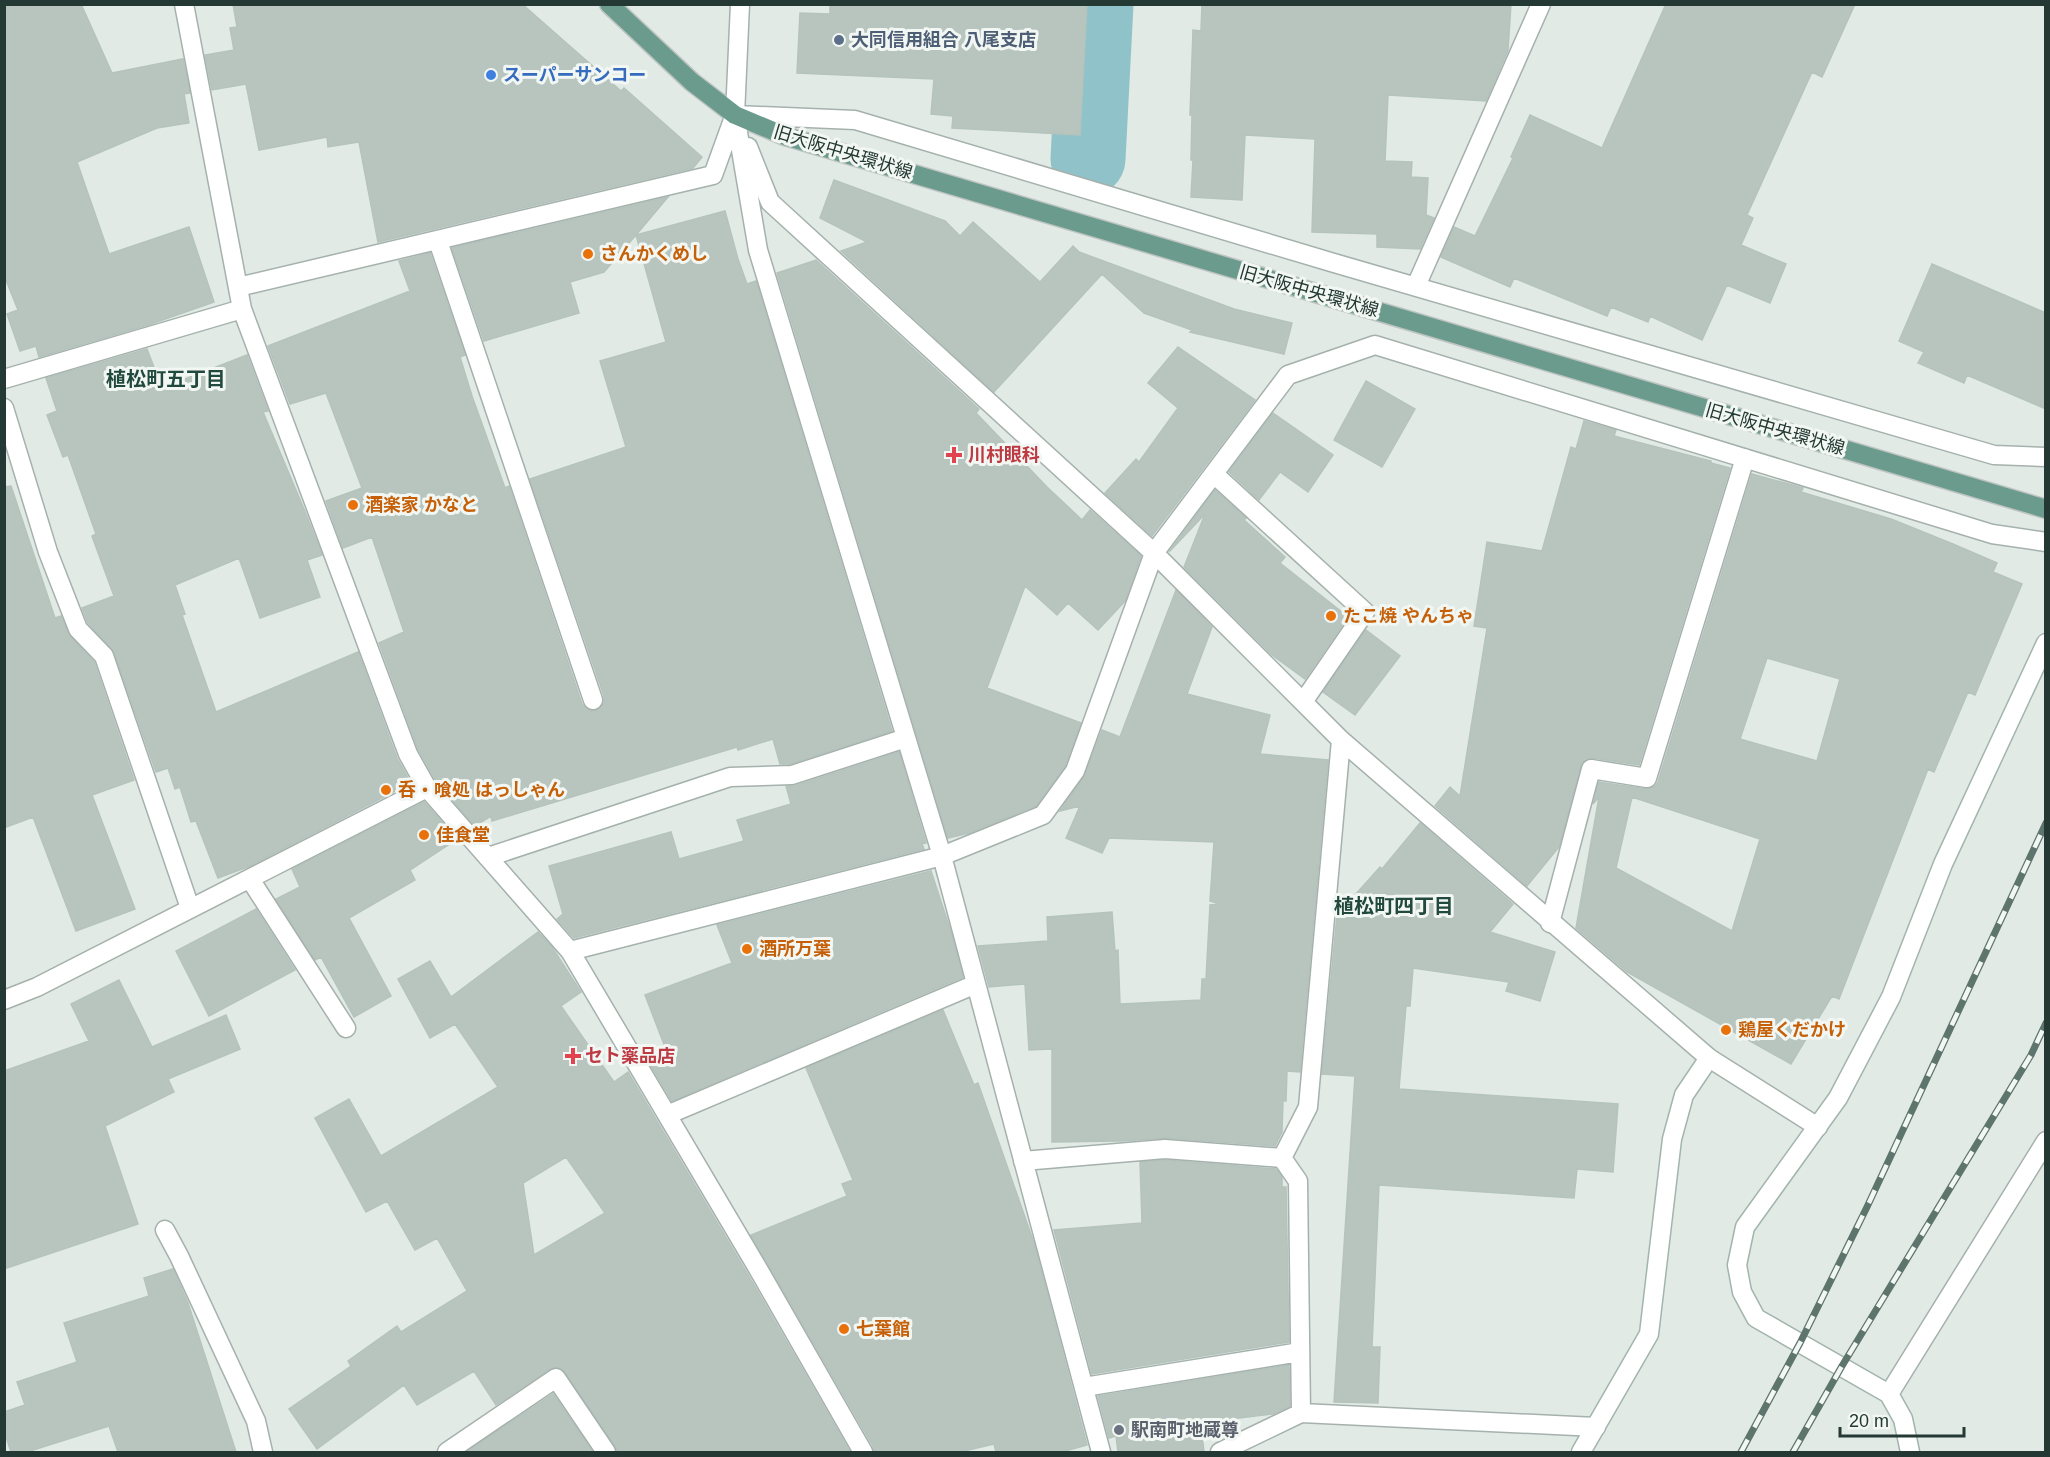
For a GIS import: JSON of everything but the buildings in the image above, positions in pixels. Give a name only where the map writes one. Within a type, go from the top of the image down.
[{"type":"main road","name":"旧大阪中央環状線","points":[[609,4],[692,82],[735,115],[785,136],[2046,509]]},
{"type":"street","points":[[184,4],[242,309],[408,754],[428,788],[570,951],[757,1267],[863,1452]]},
{"type":"street","points":[[740,4],[735,115],[758,249],[942,856],[1101,1452]]},
{"type":"street","points":[[1416,286],[1541,4]]},
{"type":"street","points":[[238,288],[713,175],[735,115]]},
{"type":"street","points":[[735,115],[855,120],[1994,455],[2046,457]]},
{"type":"street","points":[[735,115],[770,202],[1154,553],[1341,740],[1709,1058],[1818,1127]]},
{"type":"street","points":[[438,241],[593,700]]},
{"type":"street","points":[[4,379],[242,309]]},
{"type":"street","points":[[570,951],[942,856],[1043,815],[1075,771],[1154,553],[1288,375],[1375,345],[1992,534],[2046,542]]},
{"type":"street","points":[[4,408],[48,552],[78,629],[104,656],[190,908]]},
{"type":"street","points":[[1551,923],[1590,769],[1647,778],[1745,458]]},
{"type":"street","points":[[1214,474],[1365,612],[1303,702]]},
{"type":"street","points":[[1910,1452],[1903,1419],[1889,1394],[1756,1317],[1742,1292],[1737,1265],[1745,1227],[1838,1098],[1891,997],[1943,864],[2046,643]]},
{"type":"street","points":[[488,857],[730,777],[792,775],[906,738]]},
{"type":"street","points":[[1282,1158],[1308,1107],[1341,740]]},
{"type":"street","points":[[4,1000],[37,987],[428,788]]},
{"type":"street","points":[[250,879],[346,1028]]},
{"type":"street","points":[[667,1114],[976,984]]},
{"type":"street","points":[[1581,1452],[1649,1334],[1672,1139],[1684,1095],[1709,1058]]},
{"type":"street","points":[[1889,1394],[2046,1141]]},
{"type":"street","points":[[1023,1161],[1165,1149],[1282,1158]]},
{"type":"street","points":[[1282,1158],[1298,1181],[1301,1413]]},
{"type":"street","points":[[165,1230],[256,1421],[263,1452]]},
{"type":"street","points":[[1084,1387],[1300,1352]]},
{"type":"street","points":[[447,1452],[556,1378],[606,1452]]},
{"type":"street","points":[[1220,1452],[1301,1413],[1596,1427]]},
{"type":"waterway","points":[[1088,159],[1096,4]]},
{"type":"railway","points":[[1741,1452],[1800,1343],[1867,1207],[2046,823]]},
{"type":"railway","points":[[1793,1452],[1842,1366],[2031,1055],[2046,1023]]},
{"type":"place","name":"大同信用組合 八尾支店","points":[[839,40]]},
{"type":"place","name":"スーパーサンコー","points":[[491,75]]},
{"type":"place","name":"さんかくめし","points":[[588,254]]},
{"type":"place","name":"川村眼科","points":[[954,455]]},
{"type":"place","name":"酒楽家 かなと","points":[[353,505]]},
{"type":"place","name":"たこ焼 やんちゃ","points":[[1331,616]]},
{"type":"place","name":"呑・喰処 はっしゃん","points":[[386,790]]},
{"type":"place","name":"佳食堂","points":[[424,835]]},
{"type":"place","name":"酒所万葉","points":[[747,949]]},
{"type":"place","name":"鶏屋くだかけ","points":[[1726,1030]]},
{"type":"place","name":"セト薬品店","points":[[573,1056]]},
{"type":"place","name":"七葉館","points":[[844,1329]]},
{"type":"place","name":"駅南町地蔵尊","points":[[1119,1430]]},
{"type":"district","name":"植松町五丁目","points":[[166,379]]},
{"type":"district","name":"植松町四丁目","points":[[1394,906]]}]
